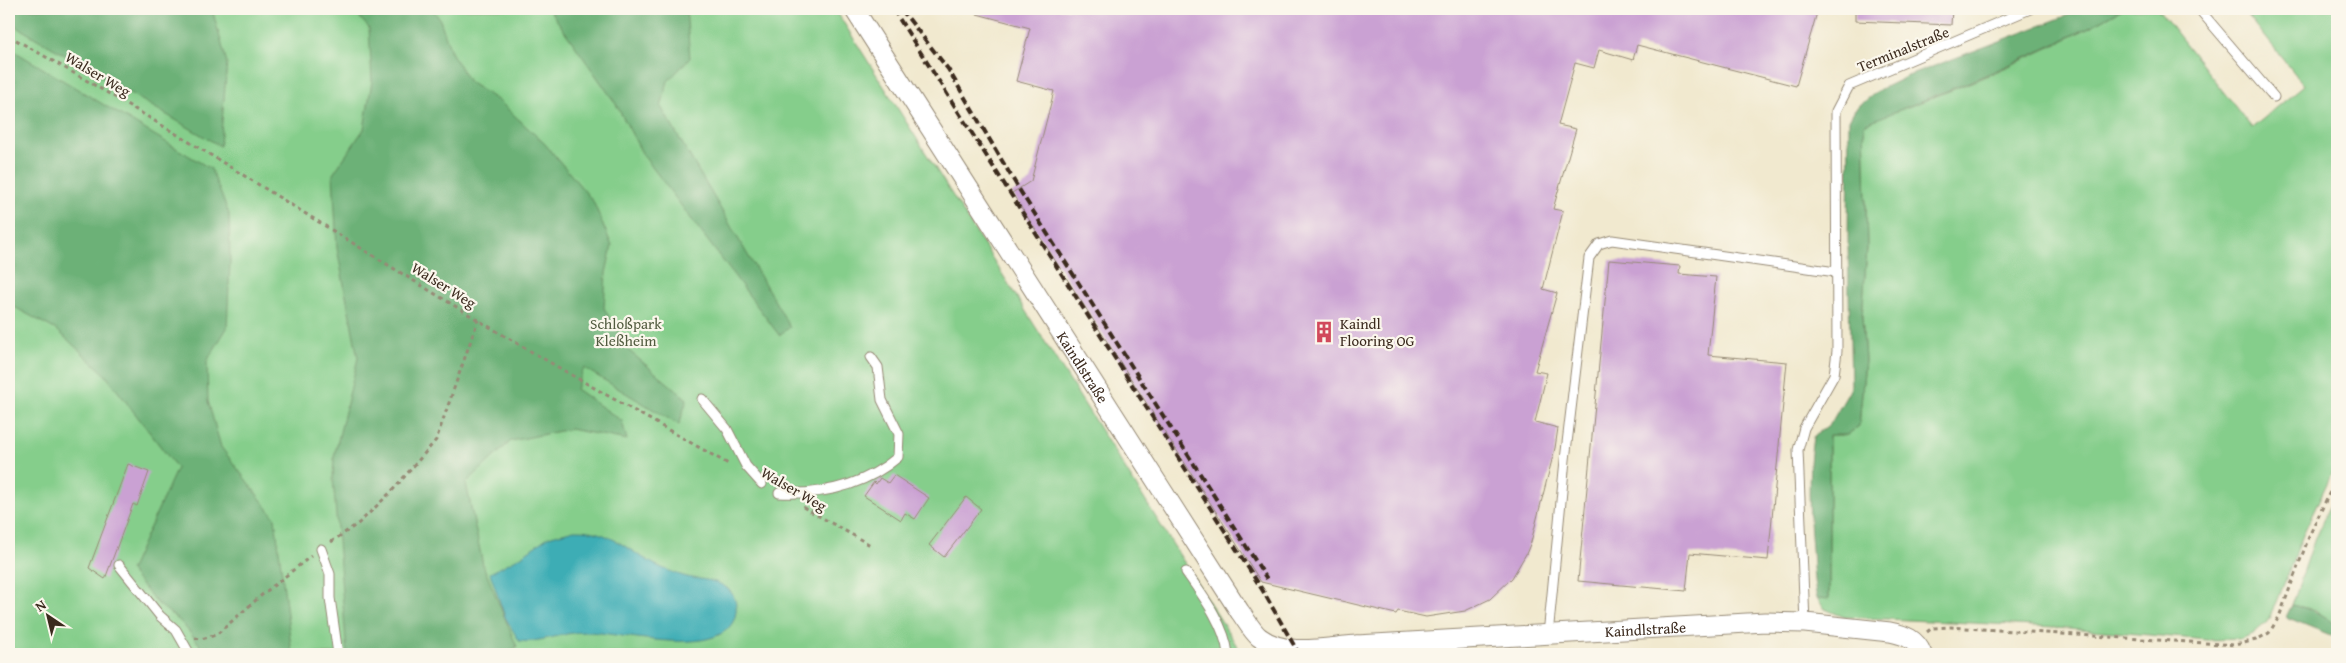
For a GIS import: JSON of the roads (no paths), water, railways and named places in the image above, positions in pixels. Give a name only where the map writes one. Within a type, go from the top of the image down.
[{"type":"street","name":"Kaindlstraße","points":[[854,9],[1240,612],[1258,636],[1271,644],[1284,650],[1358,650],[1718,624],[1804,623],[1903,634],[1919,648]]},
{"type":"lane","name":"Terminalstraße","points":[[1804,623],[1798,450],[1804,428],[1834,375],[1837,351],[1836,111],[1849,86],[2030,9]]},
{"type":"lane","points":[[2199,9],[2274,96]]},
{"type":"lane","points":[[1548,635],[1565,460],[1589,258],[1599,244],[1612,240],[1836,272]]},
{"type":"lane","points":[[778,493],[814,493],[838,488],[882,470],[898,457],[899,434],[882,400],[878,367],[871,357]]},
{"type":"lane","points":[[702,398],[727,429],[746,466],[762,484]]},
{"type":"lane","points":[[321,549],[330,574],[330,598],[338,654]]},
{"type":"lane","points":[[119,565],[160,616],[180,635],[188,651],[187,654]]},
{"type":"lane","points":[[1186,572],[1215,618],[1227,645],[1228,654]]},
{"type":"water","points":[[574,530],[599,533],[662,568],[684,576],[713,581],[727,588],[732,593],[736,605],[736,612],[729,628],[715,637],[695,641],[671,641],[585,632],[534,641],[519,641],[505,617],[490,573],[520,557],[548,537]]},
{"type":"railway","points":[[893,9],[1263,591],[1299,654]]},
{"type":"railway","points":[[901,9],[948,69],[1017,186],[1267,579]]},
{"type":"place","name":"Kaindl Flooring OG","points":[[1324,332]]},
{"type":"park label","name":"Schloßpark Kleßheim","points":[[626,332]]}]
